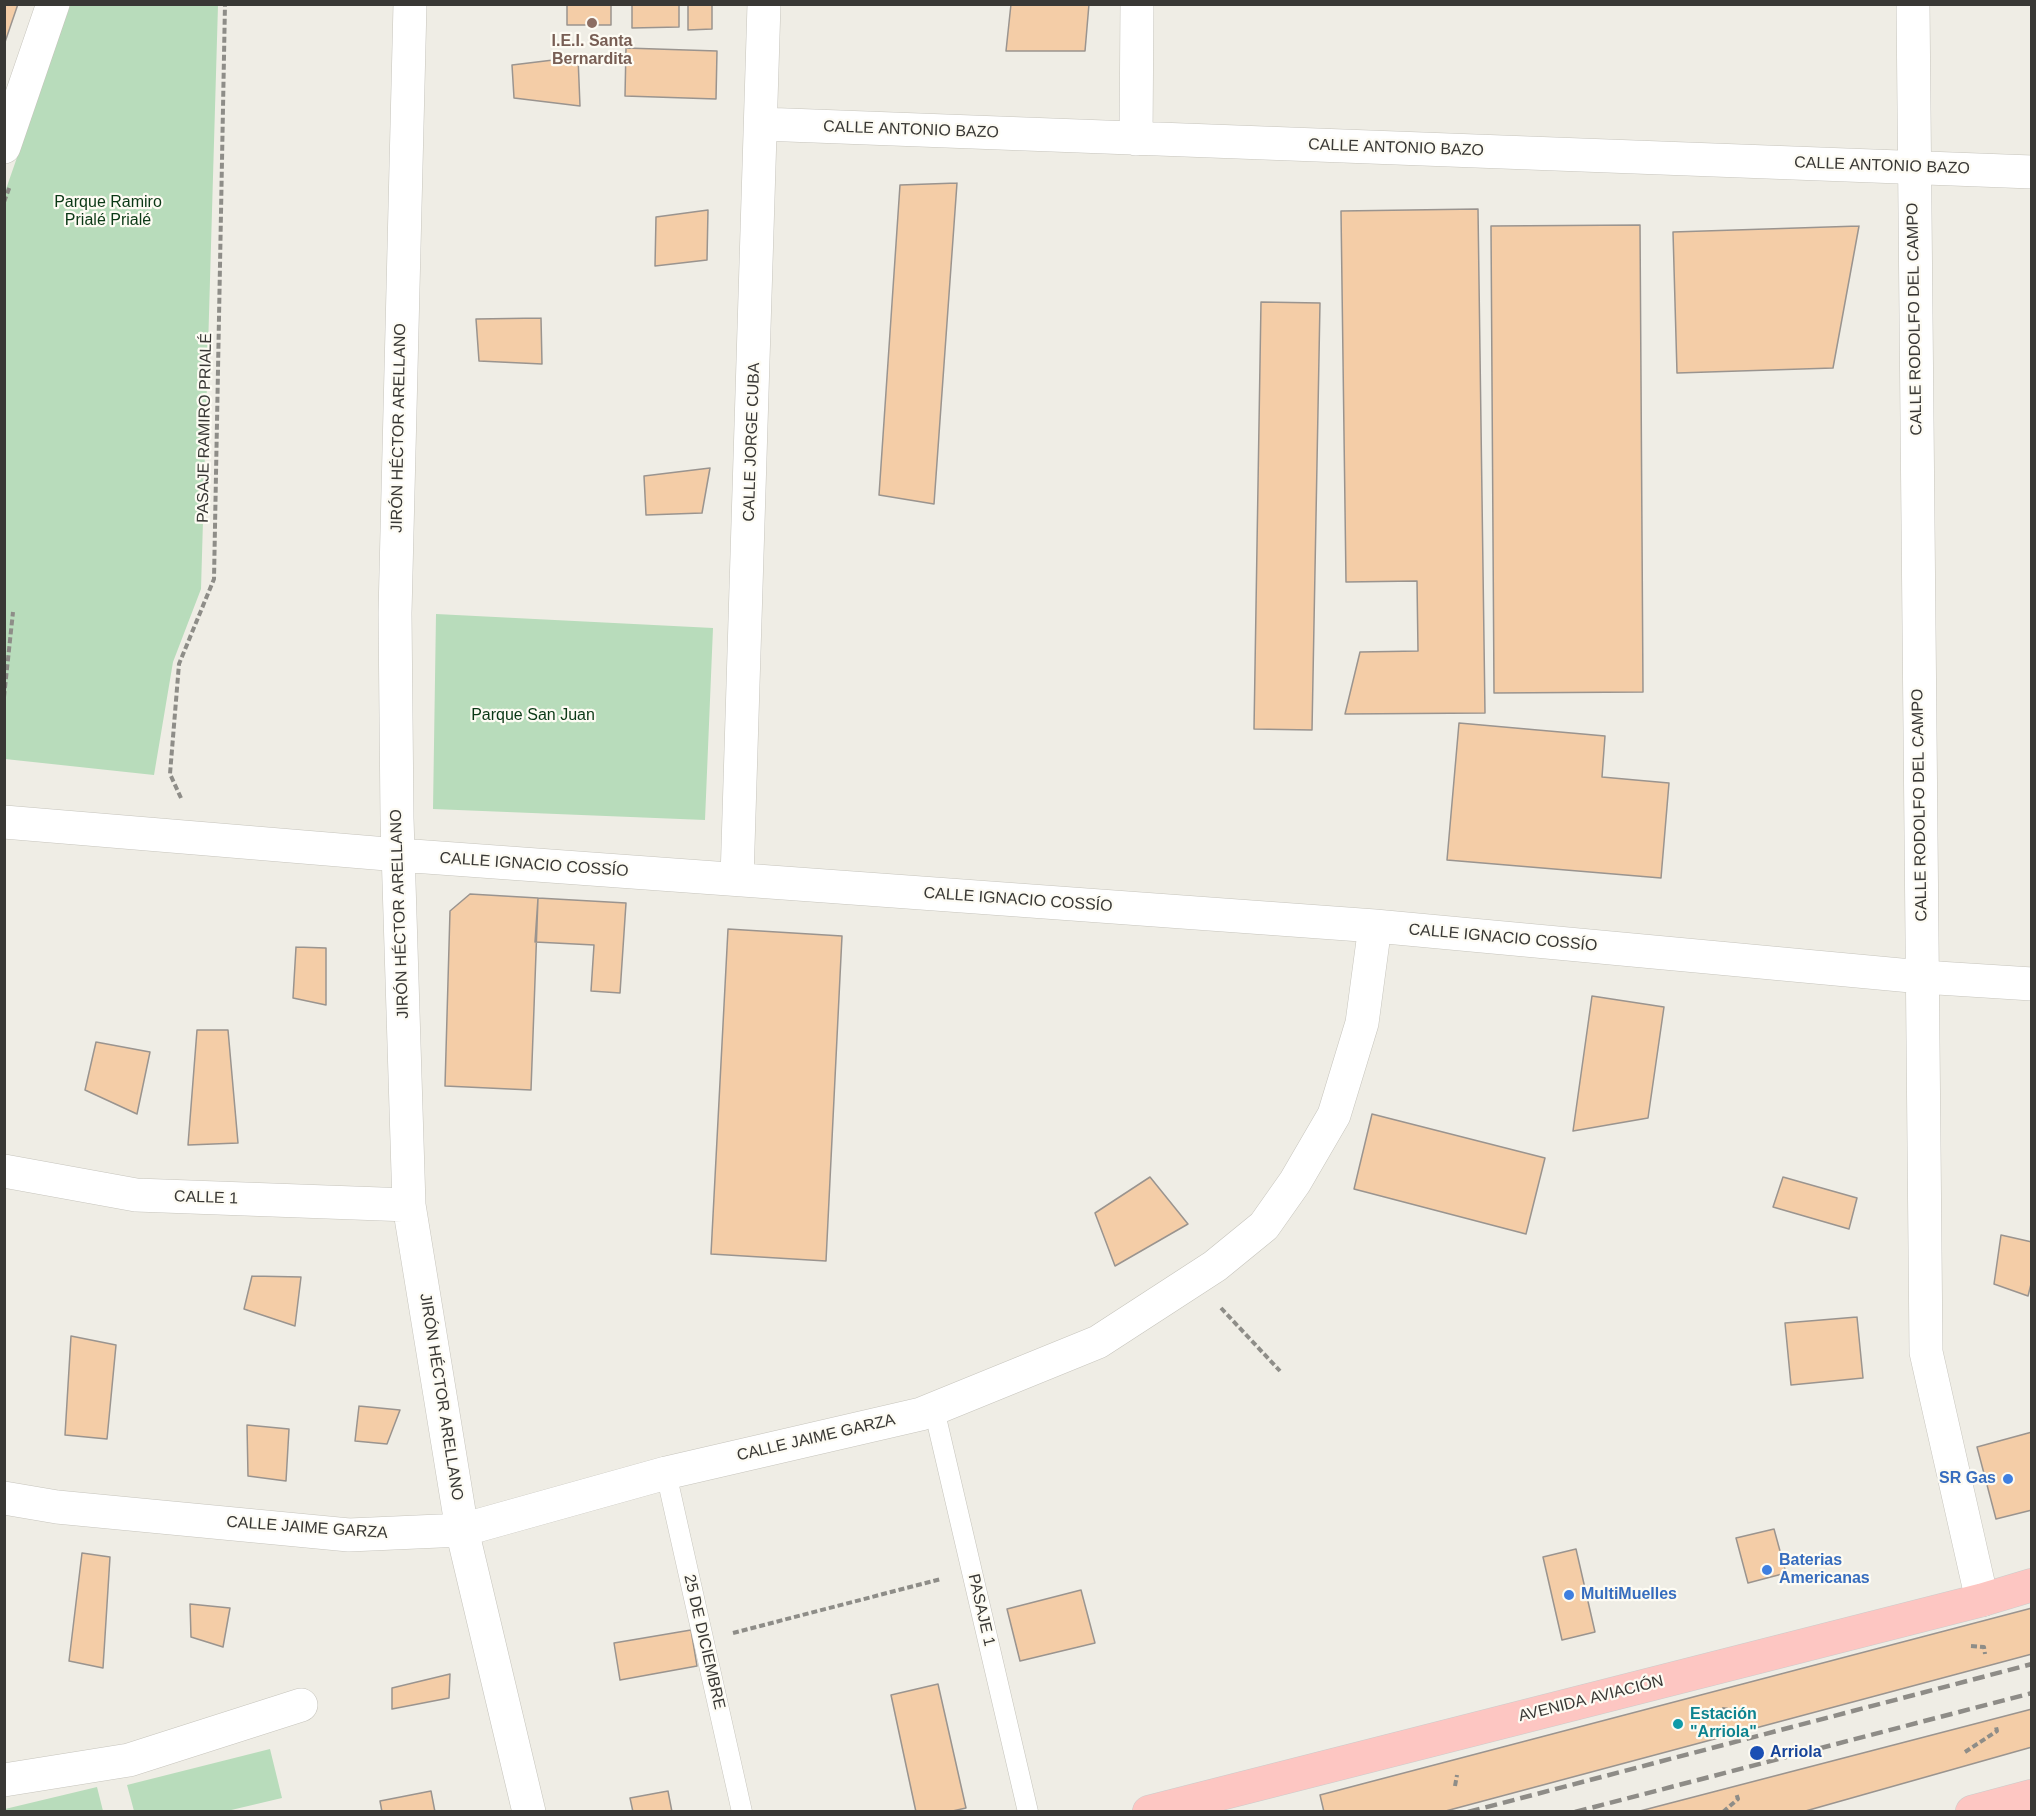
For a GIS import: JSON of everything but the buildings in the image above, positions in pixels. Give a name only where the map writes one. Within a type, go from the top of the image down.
[{"type":"main road","name":"AVENIDA AVIACIÓN","points":[[1149,1812],[1982,1600],[2031,1585]]},
{"type":"main road","points":[[1972,1812],[2031,1796]]},
{"type":"street","points":[[4,147],[53,4]]},
{"type":"street","name":"JIRÓN HÉCTOR ARELLANO","points":[[410,4],[395,613],[409,1205],[462,1530],[529,1812]]},
{"type":"street","name":"CALLE JORGE CUBA","points":[[737,879],[764,4]]},
{"type":"street","points":[[1136,139],[1137,4]]},
{"type":"street","name":"CALLE RODOLFO DEL CAMPO","points":[[1913,4],[1926,1352],[1982,1600]]},
{"type":"street","name":"CALLE ANTONIO BAZO","points":[[761,124],[2031,172]]},
{"type":"street","name":"CALLE IGNACIO COSSÍO","points":[[4,822],[399,855],[1375,927],[1922,977],[2031,984]]},
{"type":"street","name":"CALLE JAIME GARZA","points":[[4,1498],[57,1507],[349,1535],[462,1530],[666,1473],[934,1409],[1098,1342],[1195,1280],[1264,1226],[1295,1182],[1334,1115],[1362,1023],[1375,927]]},
{"type":"street","name":"CALLE 1","points":[[4,1171],[136,1195],[409,1205]]},
{"type":"street","points":[[4,1780],[129,1760],[301,1705]]},
{"type":"lane","name":"PASAJE 1","points":[[934,1409],[1028,1812]]},
{"type":"lane","name":"25 DE DICIEMBRE","points":[[666,1473],[742,1812]]},
{"type":"path","name":"PASAJE RAMIRO PRIALÉ","points":[[200,839],[170,774],[179,664],[214,579],[225,4]]},
{"type":"path","points":[[4,697],[13,612]]},
{"type":"path","points":[[1195,1280],[1280,1371]]},
{"type":"path","points":[[704,1641],[972,1572]]},
{"type":"path","points":[[1965,1752],[1997,1731],[1996,1727]]},
{"type":"path","points":[[1723,1812],[1738,1800],[1736,1793]]},
{"type":"green space","name":"Parque Ramiro Prialé Prialé","points":[[70,5],[218,5],[201,589],[173,662],[154,775],[5,759],[5,192]]},
{"type":"green space","name":"Parque San Juan","points":[[436,614],[713,628],[705,820],[433,809]]},
{"type":"green space","points":[[270,1749],[282,1798],[227,1811],[134,1811],[127,1785]]},
{"type":"green space","points":[[97,1787],[103,1811],[5,1811],[5,1809]]},
{"type":"railway","points":[[1468,1812],[2032,1664]]},
{"type":"railway","points":[[1575,1812],[2032,1693]]},
{"type":"place","name":"I.E.I. Santa Bernardita","points":[[592,23]]},
{"type":"place","name":"SR Gas","points":[[2008,1479]]},
{"type":"place","name":"Baterias Americanas","points":[[1767,1570]]},
{"type":"place","name":"MultiMuelles","points":[[1569,1595]]},
{"type":"place","name":"Estación \"Arriola\"","points":[[1678,1724]]},
{"type":"place","name":"Arriola","points":[[1757,1753]]}]
